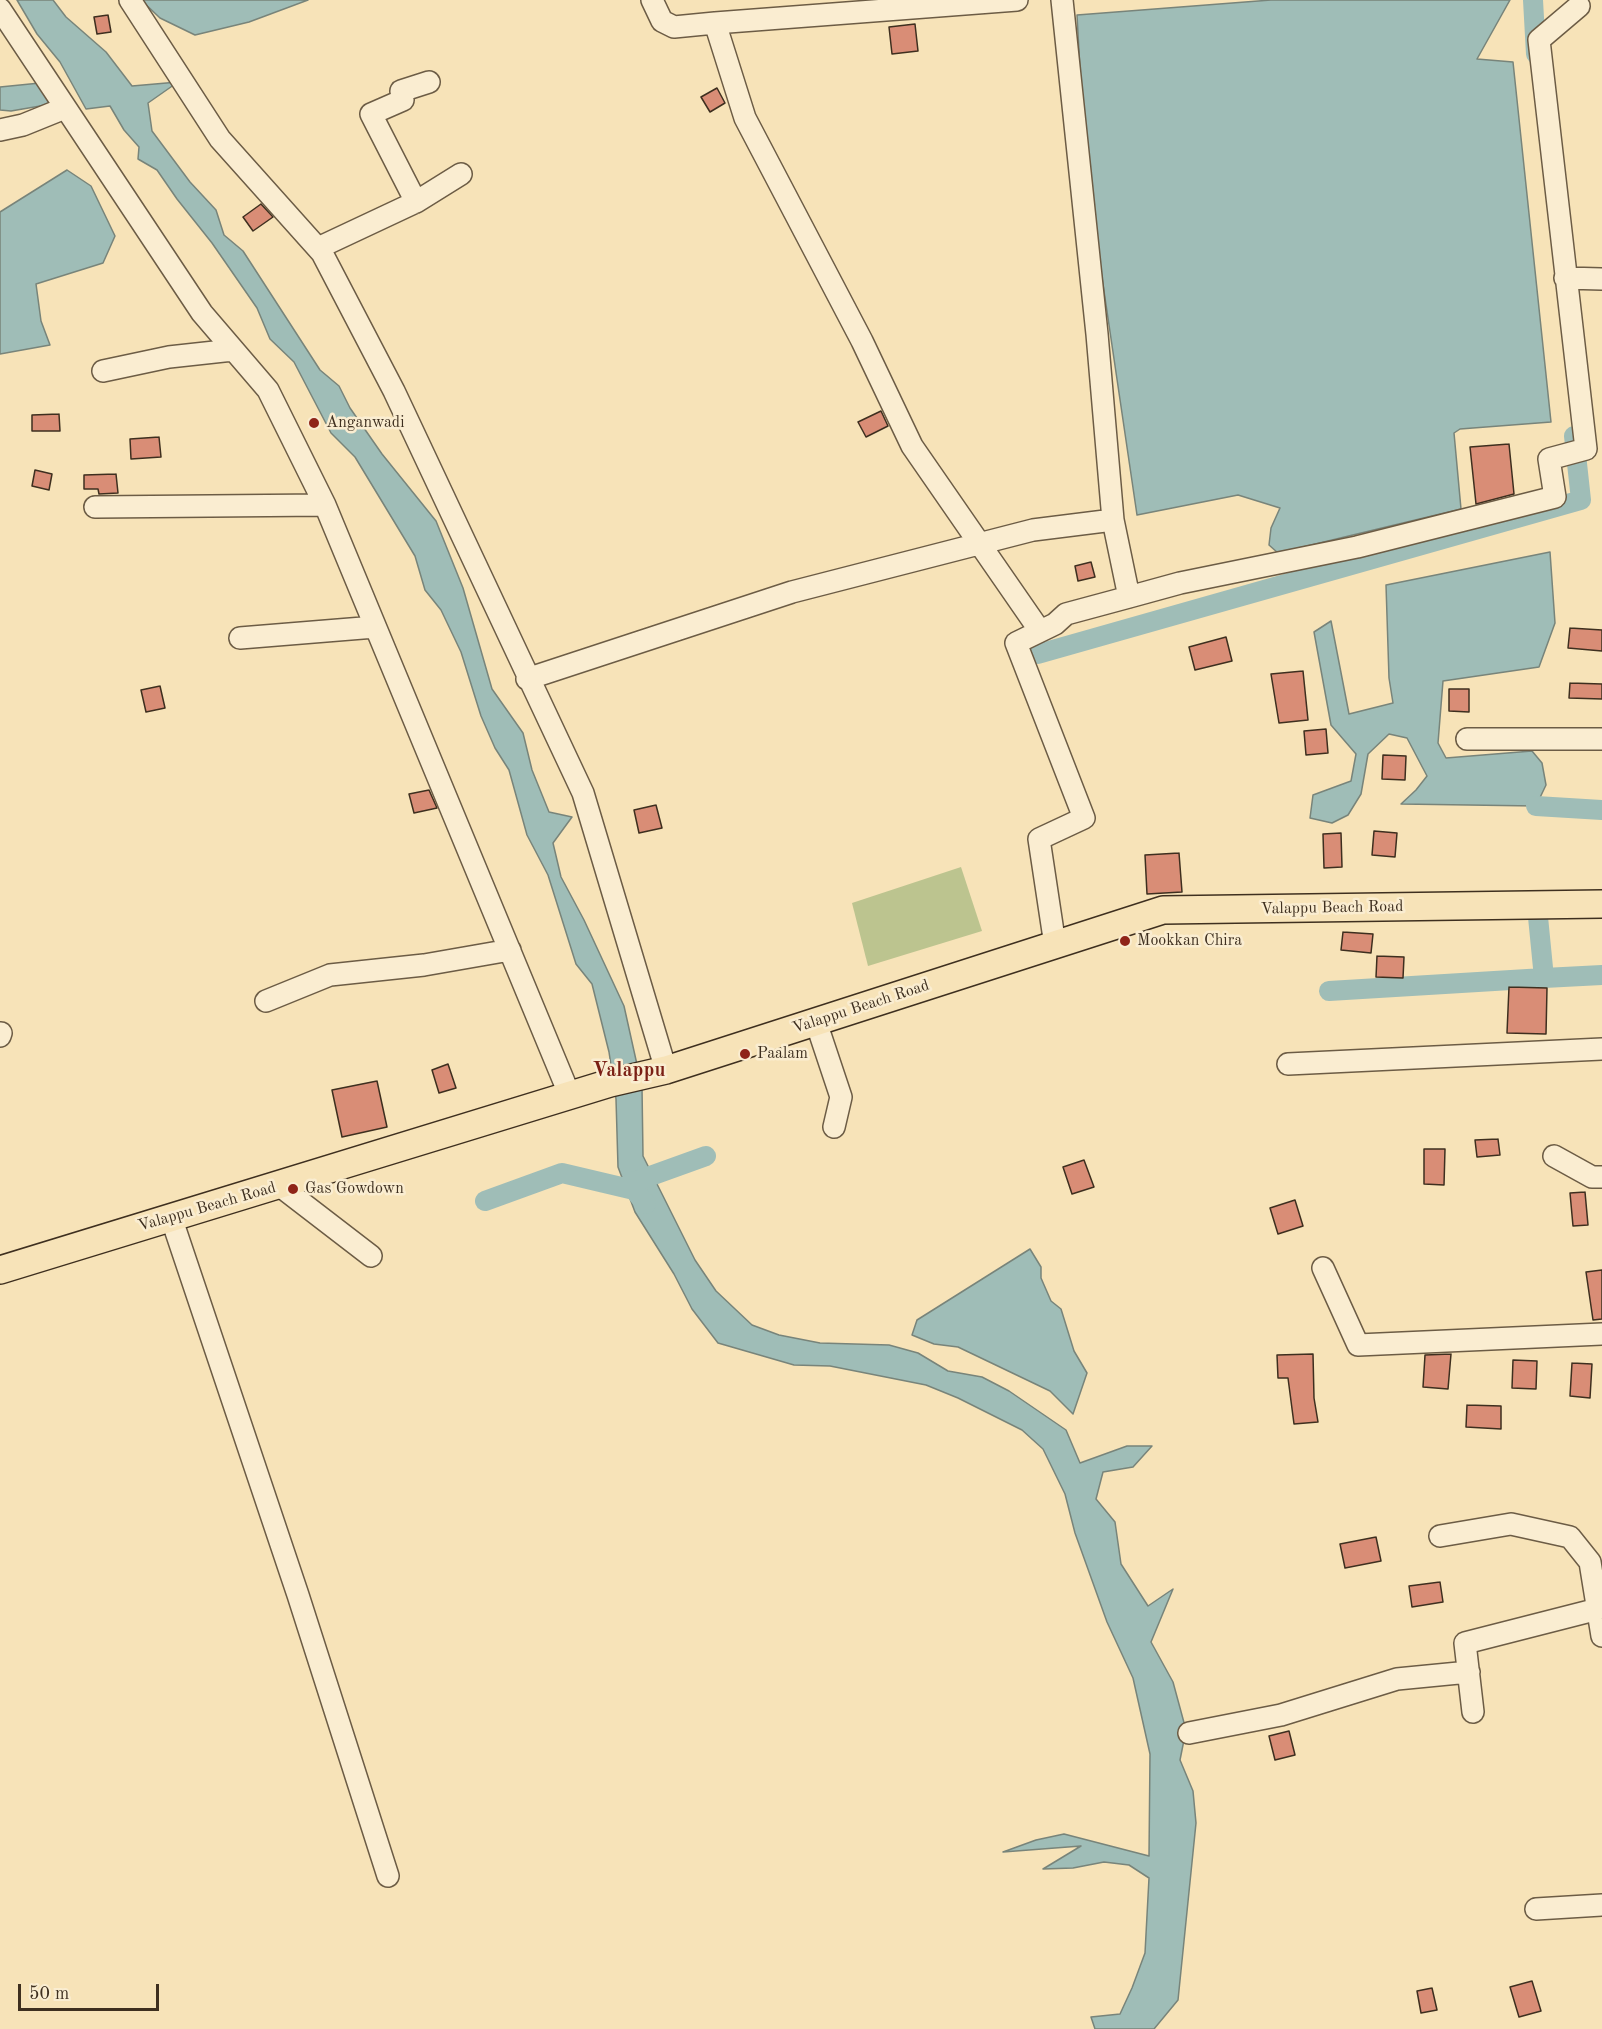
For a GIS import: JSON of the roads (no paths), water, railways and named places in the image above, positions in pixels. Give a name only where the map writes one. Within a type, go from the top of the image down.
[{"type":"main road","name":"Valappu Beach Road","points":[[0,1270],[610,1083],[654,1073],[1163,910],[1602,904]]},
{"type":"street","points":[[130,0],[220,139],[318,248],[394,391],[527,679],[583,794],[654,1073]]},
{"type":"street","points":[[652,0],[662,21],[674,27],[1017,0]]},
{"type":"street","points":[[1062,0],[1095,311],[1113,520],[1129,597]]},
{"type":"street","points":[[1055,945],[1040,839],[1083,818],[1016,643],[1055,624],[1066,614],[1180,583],[1356,547],[1555,497],[1550,459],[1584,451],[1539,40],[1579,6]]},
{"type":"street","points":[[0,9],[202,314],[268,390],[325,505],[570,1096]]},
{"type":"street","points":[[715,23],[746,118],[862,341],[912,446],[1040,631]]},
{"type":"street","points":[[416,202],[371,114],[403,100],[401,91],[429,82]]},
{"type":"street","points":[[0,130],[23,125],[65,108]]},
{"type":"street","points":[[318,248],[416,202],[461,174]]},
{"type":"street","points":[[1565,279],[1602,279]]},
{"type":"street","points":[[103,371],[169,357],[233,350]]},
{"type":"street","points":[[95,507],[325,505]]},
{"type":"street","points":[[527,679],[792,592],[1033,530],[1113,520]]},
{"type":"street","points":[[240,638],[375,627]]},
{"type":"street","points":[[1467,739],[1602,739]]},
{"type":"street","points":[[266,1001],[330,975],[423,965],[510,950]]},
{"type":"street","points":[[816,1022],[841,1097],[834,1127]]},
{"type":"street","points":[[1288,1064],[1602,1049]]},
{"type":"street","points":[[1554,1156],[1592,1177],[1602,1177]]},
{"type":"street","points":[[280,1186],[371,1256]]},
{"type":"street","points":[[171,1217],[388,1876]]},
{"type":"street","points":[[1323,1268],[1358,1345],[1602,1334]]},
{"type":"street","points":[[1440,1536],[1511,1524],[1569,1537],[1596,1561],[1598,1609],[1602,1636]]},
{"type":"street","points":[[1473,1712],[1466,1643],[1598,1609]]},
{"type":"street","points":[[1189,1733],[1281,1715],[1397,1679],[1468,1672]]},
{"type":"street","points":[[1536,1909],[1602,1905]]},
{"type":"water","points":[[17,0],[53,0],[66,17],[106,52],[132,86],[178,82],[148,103],[152,131],[190,182],[216,210],[224,235],[243,251],[320,370],[339,386],[350,408],[382,454],[436,521],[463,588],[492,689],[523,733],[532,770],[549,812],[572,817],[553,843],[561,877],[624,1006],[642,1087],[643,1156],[695,1260],[716,1291],[752,1325],[779,1335],[820,1343],[889,1345],[918,1353],[948,1371],[982,1377],[1009,1391],[1066,1430],[1080,1463],[1127,1446],[1152,1446],[1133,1467],[1103,1472],[1096,1499],[1115,1522],[1121,1564],[1148,1606],[1173,1589],[1151,1642],[1173,1682],[1186,1730],[1180,1760],[1193,1791],[1196,1823],[1178,2000],[1154,2029],[1095,2029],[1091,2017],[1120,2014],[1132,1988],[1145,1953],[1149,1878],[1129,1865],[1104,1862],[1073,1868],[1043,1869],[1081,1846],[1003,1852],[1036,1840],[1064,1834],[1149,1856],[1150,1754],[1133,1678],[1107,1622],[1075,1533],[1065,1494],[1043,1449],[1022,1430],[958,1398],[926,1385],[830,1366],[794,1365],[718,1343],[692,1309],[674,1274],[635,1212],[618,1167],[616,1099],[609,1052],[592,984],[576,964],[548,875],[527,835],[509,770],[495,748],[481,716],[461,652],[441,610],[425,590],[415,556],[355,457],[331,433],[294,362],[270,339],[257,308],[212,243],[157,170],[138,159],[139,147],[124,130],[110,106],[86,109],[60,62],[37,34]]},
{"type":"water","points":[[141,0],[308,0],[249,22],[195,35],[160,18]]},
{"type":"water","points":[[1271,0],[1510,0],[1477,59],[1513,62],[1551,422],[1460,429],[1454,433],[1461,509],[1278,553],[1269,545],[1271,528],[1280,508],[1238,495],[1137,515],[1085,162],[1077,15]]},
{"type":"water","points":[[40,83],[52,99],[46,105],[11,111],[0,110],[0,87]]},
{"type":"water","points":[[67,170],[91,186],[115,236],[103,263],[36,284],[41,321],[50,345],[0,354],[0,212]]},
{"type":"water","points":[[1550,552],[1555,623],[1539,667],[1443,681],[1438,743],[1446,758],[1532,751],[1542,763],[1546,785],[1536,806],[1401,804],[1427,776],[1407,738],[1389,734],[1368,754],[1361,794],[1348,815],[1332,823],[1310,818],[1313,795],[1351,781],[1356,754],[1331,725],[1314,632],[1331,621],[1349,714],[1393,703],[1389,678],[1386,585]]},
{"type":"water","points":[[1030,1249],[1041,1267],[1041,1278],[1051,1301],[1061,1309],[1074,1351],[1087,1373],[1073,1414],[1050,1391],[958,1347],[934,1344],[912,1335],[917,1320]]},
{"type":"waterway","points":[[1533,0],[1536,54]]},
{"type":"waterway","points":[[1038,654],[1581,500],[1574,436]]},
{"type":"waterway","points":[[1536,806],[1602,810]]},
{"type":"waterway","points":[[1329,991],[1544,978],[1538,917]]},
{"type":"waterway","points":[[1544,978],[1602,975]]},
{"type":"waterway","points":[[631,1183],[706,1156]]},
{"type":"waterway","points":[[485,1201],[562,1173],[634,1190],[646,1204]]},
{"type":"place","name":"Anganwadi","points":[[314,423]]},
{"type":"place","name":"Mookkan Chira","points":[[1125,941]]},
{"type":"place","name":"Paalam","points":[[745,1054]]},
{"type":"place","name":"Gas Gowdown","points":[[293,1189]]},
{"type":"district","name":"Valappu","points":[[629,1071]]}]
